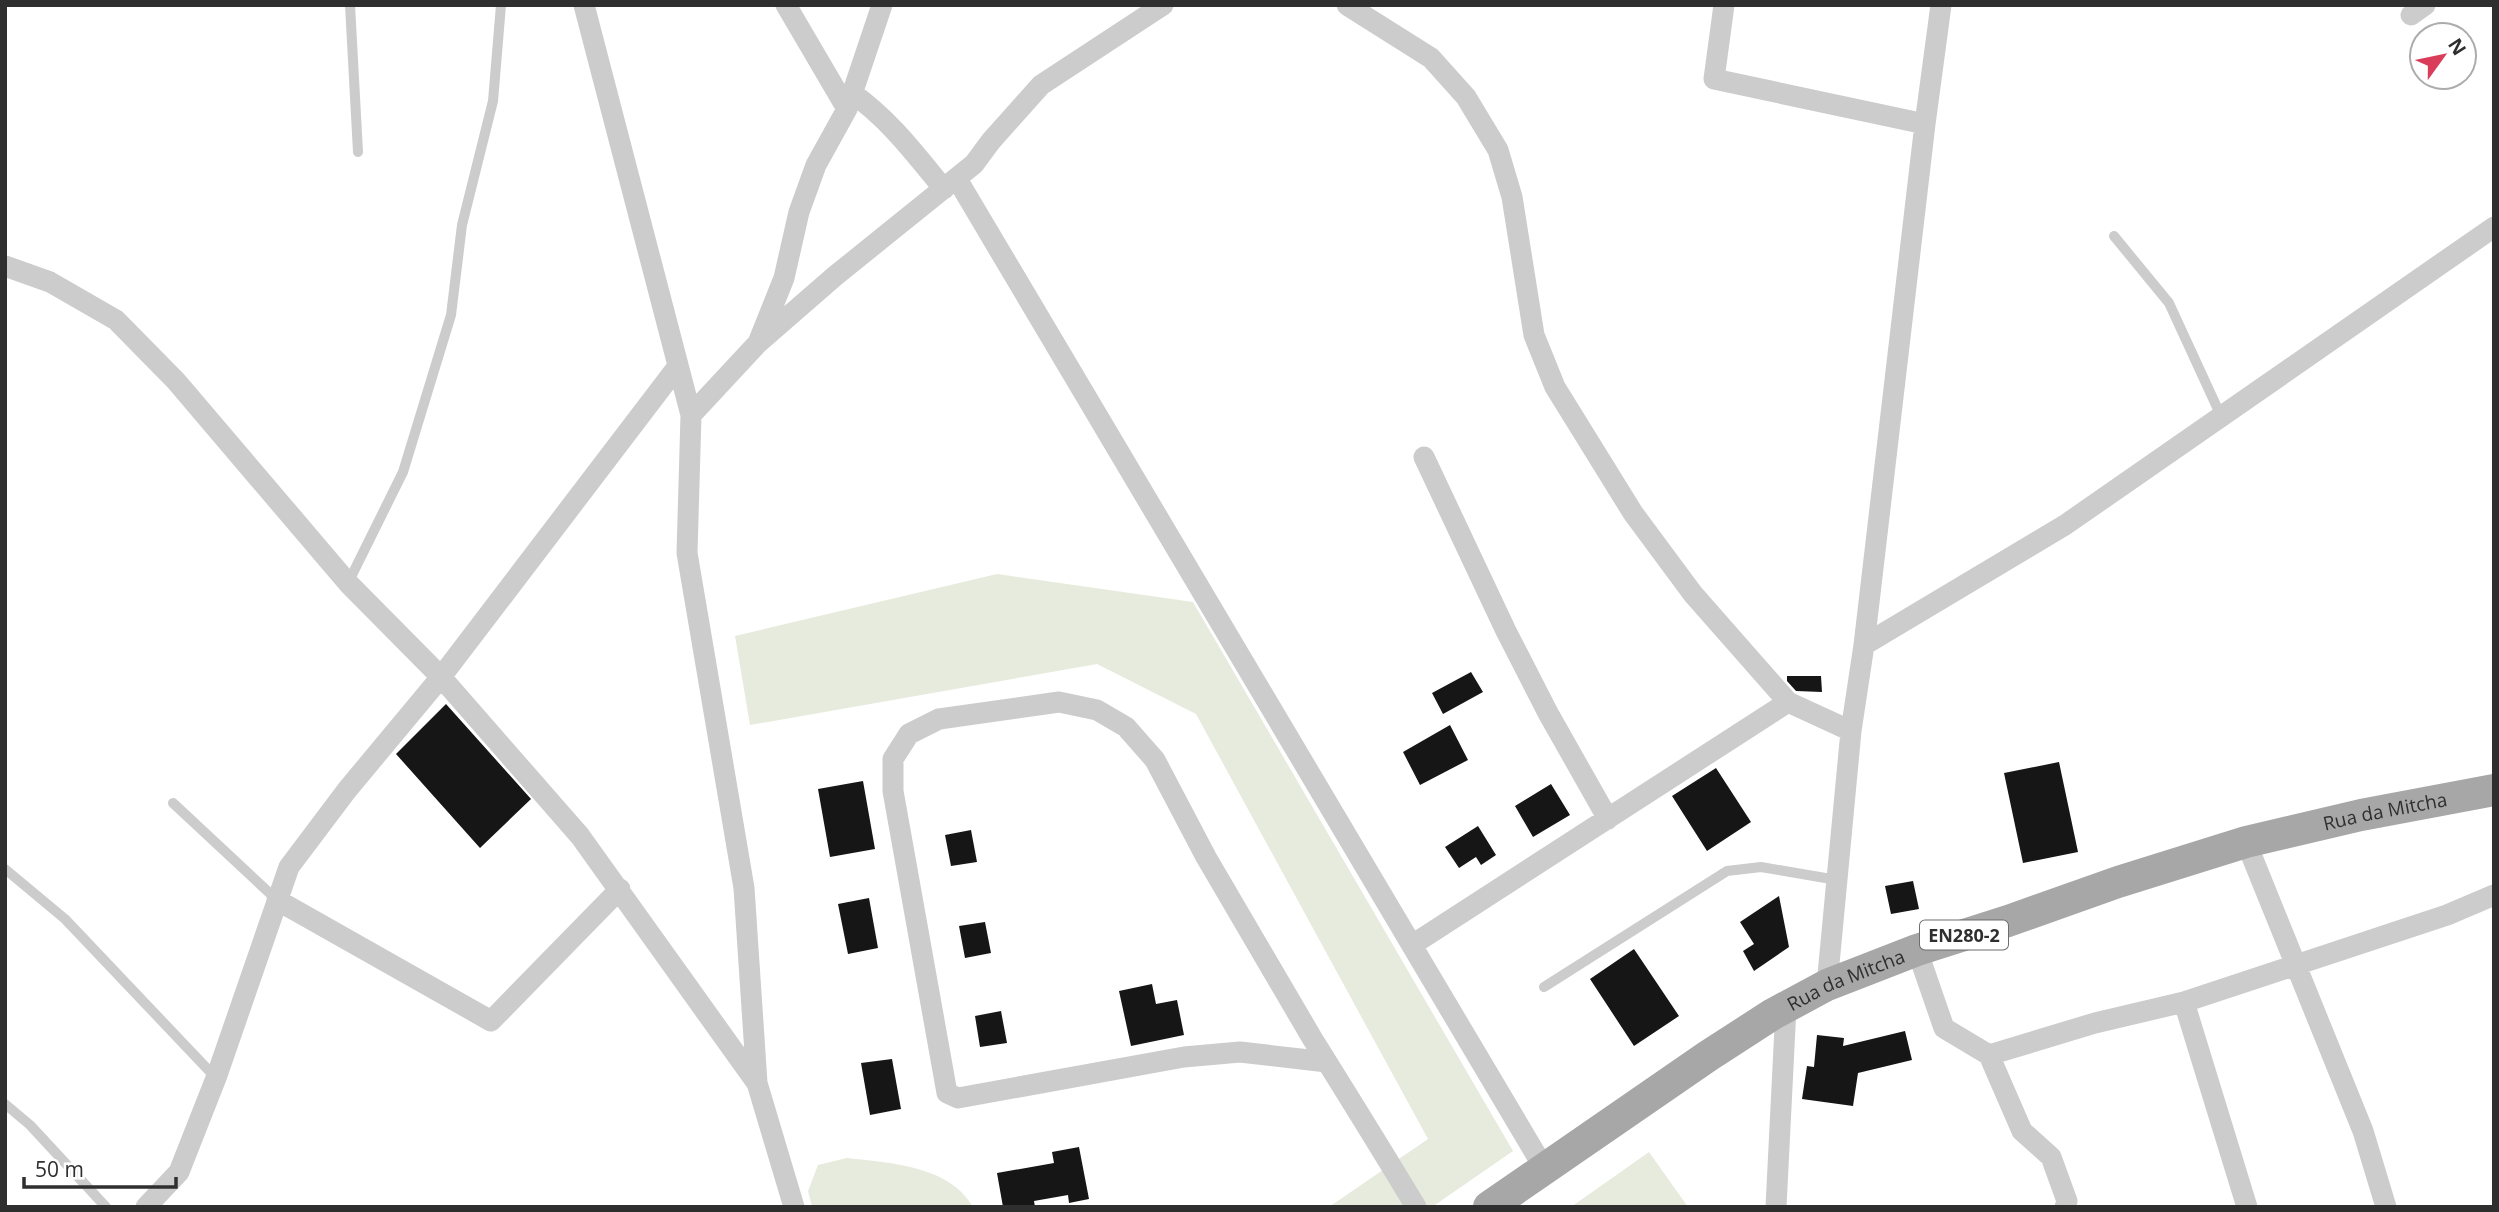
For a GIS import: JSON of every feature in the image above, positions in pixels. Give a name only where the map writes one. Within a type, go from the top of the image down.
[{"type":"main road","name":"Rua da Mitcha","points":[[1489,1207],[1708,1056],[1786,1007],[1827,985],[1917,950],[2246,842],[2494,790]]},
{"type":"street","points":[[584,5],[691,415],[687,553],[744,888],[757,1083],[794,1207]]},
{"type":"street","points":[[786,5],[850,101],[876,110],[951,184],[1544,1168]]},
{"type":"street","points":[[758,344],[784,278],[799,212],[816,165],[850,101],[882,5]]},
{"type":"street","points":[[691,415],[758,344],[835,276],[974,164],[1041,85],[1163,5]]},
{"type":"street","points":[[1347,5],[1432,58],[1466,97],[1498,150],[1512,197],[1534,335],[1555,387],[1633,513],[1693,594],[1788,702],[1851,731]]},
{"type":"street","points":[[1724,5],[1714,79],[1925,124]]},
{"type":"street","points":[[1827,985],[1851,731],[1864,645],[1941,5]]},
{"type":"street","points":[[1864,645],[2065,525],[2494,227]]},
{"type":"street","points":[[5,265],[50,282],[116,320],[176,381],[348,583],[440,677],[580,836],[757,1083]]},
{"type":"street","points":[[146,1207],[179,1172],[216,1078],[289,867],[347,790],[440,677],[678,366]]},
{"type":"street","points":[[1424,457],[1506,631],[1548,713],[1608,819]]},
{"type":"street","points":[[1327,1062],[1240,1052],[1184,1057],[958,1098],[947,1093],[893,791],[893,760],[909,734],[939,719],[1059,702],[1097,710],[1126,727],[1155,760],[1206,857],[1416,1207]]},
{"type":"street","points":[[1412,945],[1788,702]]},
{"type":"street","points":[[2246,842],[2363,1132],[2386,1207]]},
{"type":"street","points":[[277,900],[491,1021],[620,889]]},
{"type":"street","points":[[1989,1055],[2095,1023],[2184,1002],[2447,915],[2494,895]]},
{"type":"street","points":[[1917,950],[1944,1028],[1989,1055],[2022,1131],[2051,1157],[2067,1202],[2066,1207]]},
{"type":"street","points":[[2184,1002],[2248,1207]]},
{"type":"street","points":[[1776,1207],[1786,1007]]},
{"type":"lane","points":[[350,5],[358,152]]},
{"type":"lane","points":[[348,583],[403,472],[451,315],[462,225],[493,100],[501,5]]},
{"type":"lane","points":[[2114,236],[2169,303],[2221,416]]},
{"type":"lane","points":[[173,803],[277,900]]},
{"type":"lane","points":[[1544,987],[1727,871],[1761,867],[1837,880]]},
{"type":"lane","points":[[5,869],[65,919],[216,1078]]},
{"type":"lane","points":[[5,1104],[30,1125],[106,1207]]},
{"type":"shaded area","points":[[997,574],[1193,602],[1513,1151],[1432,1207],[1329,1207],[1428,1139],[1196,714],[1097,664],[750,725],[735,636]]},
{"type":"shaded area","points":[[1649,1152],[1688,1207],[1571,1207]]},
{"type":"shaded area","points":[[847,1158],[899,1165],[934,1174],[962,1193],[973,1207],[812,1207],[808,1191],[818,1165]]},
{"type":"building","points":[[1471,672],[1483,692],[1443,714],[1432,693]]},
{"type":"building","points":[[1787,676],[1821,676],[1822,692],[1796,691],[1787,681]]},
{"type":"building","points":[[446,704],[531,799],[480,848],[396,754]]},
{"type":"building","points":[[1450,725],[1468,760],[1420,785],[1403,752]]},
{"type":"building","points":[[2059,762],[2078,852],[2023,863],[2004,773]]},
{"type":"building","points":[[1716,768],[1751,822],[1707,851],[1672,796]]},
{"type":"building","points":[[863,781],[875,849],[830,857],[818,789]]},
{"type":"building","points":[[1551,784],[1570,815],[1533,837],[1515,806]]},
{"type":"building","points":[[1478,826],[1496,855],[1481,865],[1476,857],[1459,868],[1445,847]]},
{"type":"building","points":[[971,830],[977,862],[951,866],[945,835]]},
{"type":"building","points":[[1913,881],[1919,909],[1891,914],[1885,886]]},
{"type":"building","points":[[1779,896],[1789,947],[1754,971],[1743,951],[1754,944],[1740,922]]},
{"type":"building","points":[[869,898],[878,948],[848,954],[838,904]]},
{"type":"building","points":[[985,922],[991,953],[965,958],[959,926]]},
{"type":"building","points":[[1634,949],[1679,1016],[1634,1046],[1590,979]]},
{"type":"building","points":[[1152,984],[1156,1004],[1177,1000],[1184,1035],[1131,1046],[1119,991]]},
{"type":"building","points":[[1001,1011],[1007,1043],[980,1047],[975,1016]]},
{"type":"building","points":[[1905,1031],[1912,1060],[1858,1073],[1853,1106],[1802,1099],[1807,1066],[1814,1067],[1817,1035],[1844,1038],[1843,1046]]},
{"type":"building","points":[[892,1059],[901,1109],[870,1115],[861,1063]]},
{"type":"building","points":[[1079,1147],[1089,1199],[1069,1203],[1068,1195],[1034,1201],[1035,1207],[1003,1207],[997,1173],[1054,1163],[1052,1152]]}]
